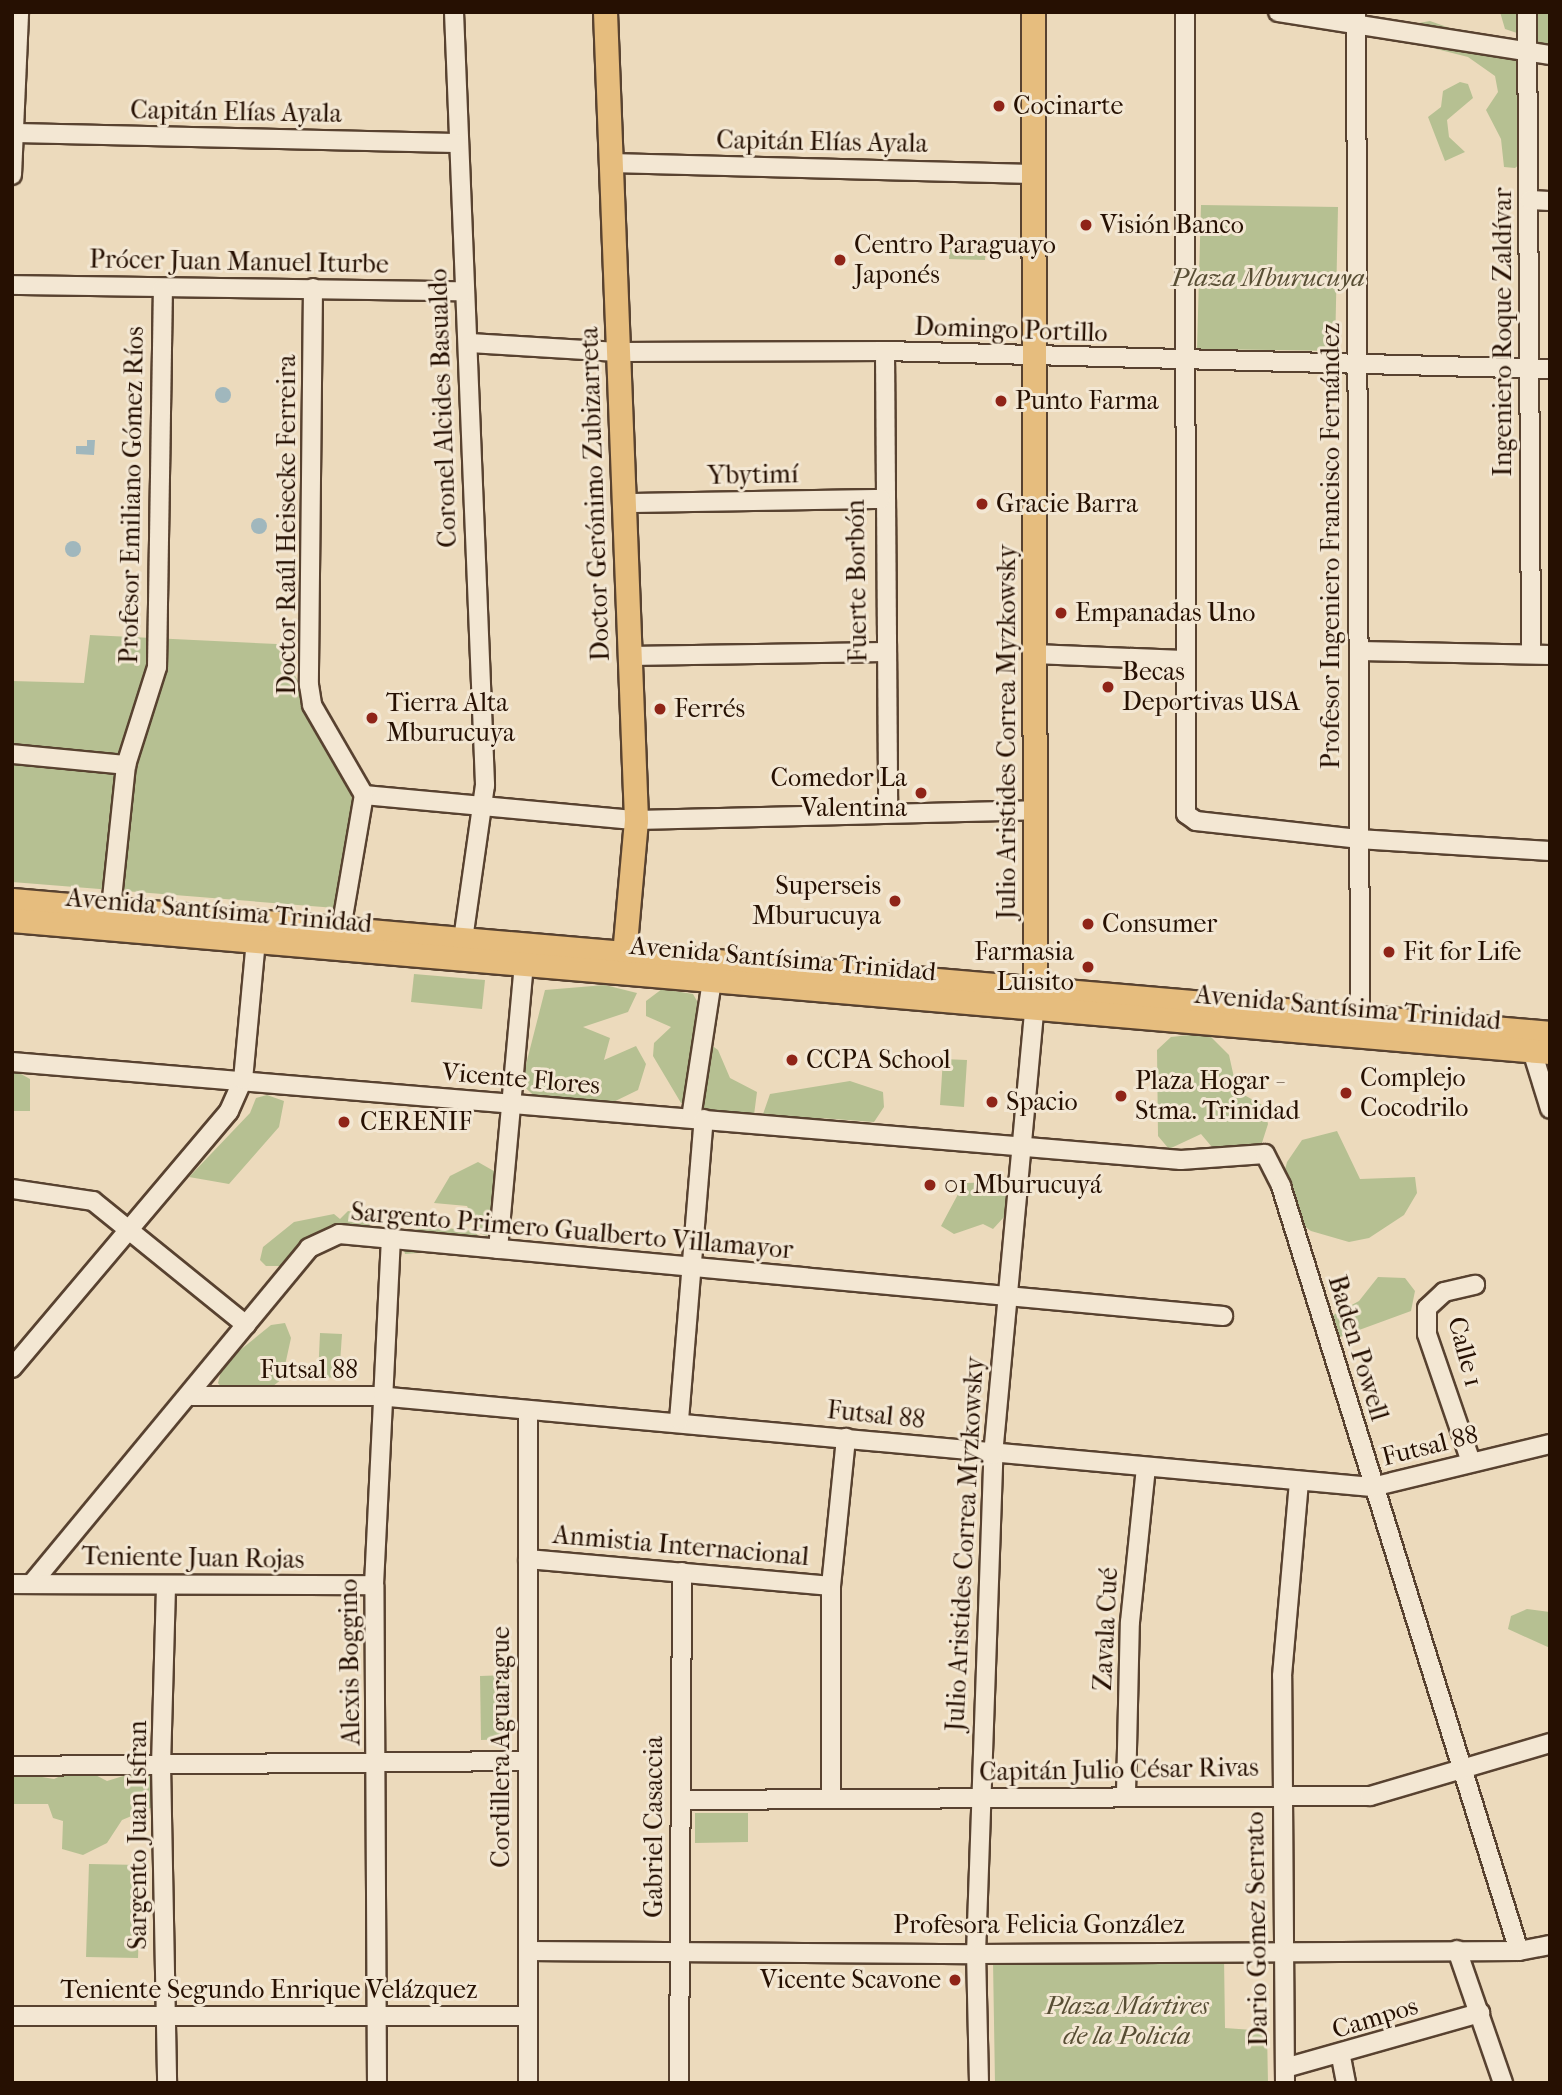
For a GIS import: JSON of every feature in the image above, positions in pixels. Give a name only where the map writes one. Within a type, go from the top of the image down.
[{"type":"main road","name":"Doctor Gerónimo Zubizarreta","points":[[605,12],[626,503],[636,820],[623,963]]},
{"type":"main road","name":"Julio Aristides Correa Myzkowsky","points":[[1033,12],[1035,1000]]},
{"type":"main road","name":"Avenida Santísima Trinidad","points":[[12,900],[111,908],[257,932],[524,966],[623,963],[1539,1042]]},
{"type":"main road","name":"Avenida Santísima Trinidad","points":[[12,920],[257,932],[341,929],[463,939],[623,963],[712,981],[1035,1000]]},
{"type":"street","points":[[12,174],[19,12]]},
{"type":"street","name":"Coronel Alcides Basualdo","points":[[454,12],[464,291],[470,343],[485,802],[463,939]]},
{"type":"street","points":[[1185,12],[1186,814],[1196,821],[1358,839],[1550,851]]},
{"type":"street","points":[[1278,12],[1356,17],[1526,54],[1550,55]]},
{"type":"street","name":"Ingeniero Roque Zaldívar","points":[[1527,12],[1530,200],[1526,369],[1531,653]]},
{"type":"street","name":"Profesor Ingeniero Francisco Fernández","points":[[1356,17],[1360,1027]]},
{"type":"street","name":"Capitán Elías Ayala","points":[[14,133],[457,143]]},
{"type":"street","name":"Capitán Elías Ayala","points":[[610,163],[1032,174]]},
{"type":"street","points":[[1530,200],[1550,201]]},
{"type":"street","name":"Prócer Juan Manuel Iturbe","points":[[12,285],[464,291]]},
{"type":"street","name":"Profesor Emiliano Gómez Ríos","points":[[111,908],[126,765],[157,667],[163,288]]},
{"type":"street","name":"Doctor Raúl Heisecke Ferreira","points":[[313,288],[309,685],[312,705],[364,795]]},
{"type":"street","name":"Domingo Portillo","points":[[470,343],[618,352],[885,351],[1186,364],[1356,364],[1550,369]]},
{"type":"street","name":"Fuerte Borbón","points":[[885,351],[881,499],[888,809]]},
{"type":"street","name":"Ybytimí","points":[[626,503],[881,499]]},
{"type":"street","points":[[1360,651],[1550,655]]},
{"type":"street","points":[[629,656],[885,652]]},
{"type":"street","points":[[1034,653],[1184,660]]},
{"type":"street","points":[[12,754],[126,765]]},
{"type":"street","points":[[341,929],[364,795],[485,802],[636,820],[888,809],[1035,810]]},
{"type":"street","points":[[12,1368],[20,1349],[132,1229],[229,1111],[243,1080],[257,932]]},
{"type":"street","points":[[498,1249],[524,966]]},
{"type":"street","points":[[679,1420],[694,1266],[697,1118],[712,981]]},
{"type":"street","name":"Julio Aristides Correa Myzkowsky","points":[[979,2083],[976,1954],[993,1455],[1025,1147],[1035,1000]]},
{"type":"street","points":[[1539,1042],[1550,1109]]},
{"type":"street","name":"Vicente Flores","points":[[12,1062],[243,1080],[511,1106],[697,1118],[1025,1147]]},
{"type":"street","name":"Baden Powell","points":[[1025,1147],[1194,1161],[1265,1154],[1281,1186],[1372,1487],[1465,1768],[1519,1951]]},
{"type":"street","points":[[12,1189],[93,1201],[132,1229],[246,1325]]},
{"type":"street","name":"Sargento Primero Gualberto Villamayor","points":[[33,1582],[192,1396],[246,1325],[323,1238],[498,1249],[694,1266],[1008,1300],[1223,1316]]},
{"type":"street","name":"Alexis Boggino","points":[[377,2083],[375,2016],[378,1763],[374,1586],[378,1396],[391,1241]]},
{"type":"street","name":"Calle 1","points":[[1471,1462],[1427,1334],[1427,1308],[1444,1292],[1475,1284]]},
{"type":"street","name":"Futsal 88","points":[[192,1396],[378,1396],[528,1411],[679,1420],[993,1455],[1372,1487],[1550,1444]]},
{"type":"street","name":"Cordillera Aguarague","points":[[528,1411],[528,2083]]},
{"type":"street","points":[[831,1797],[831,1586],[846,1438]]},
{"type":"street","name":"Zavala Cué","points":[[1126,1793],[1130,1622],[1146,1468]]},
{"type":"street","name":"Dario Gomez Serrato","points":[[1285,2075],[1282,1676],[1299,1481]]},
{"type":"street","name":"Anmistia Internacional","points":[[528,1559],[831,1586]]},
{"type":"street","name":"Gabriel Casaccia","points":[[679,2083],[682,1572]]},
{"type":"street","name":"Teniente Juan Rojas","points":[[12,1584],[33,1582],[166,1587],[374,1586]]},
{"type":"street","name":"Sargento Juan Isfran","points":[[166,1587],[161,1764],[167,2083]]},
{"type":"street","name":"Capitán Julio César Rivas","points":[[681,1800],[981,1798],[1126,1793],[1370,1796],[1550,1743]]},
{"type":"street","points":[[12,1766],[526,1761]]},
{"type":"street","name":"Profesora Felicia González","points":[[528,1951],[976,1954],[1286,1949],[1519,1951],[1550,1945]]},
{"type":"street","points":[[1457,1950],[1503,2083]]},
{"type":"street","name":"Campos","points":[[1285,2075],[1480,2013]]},
{"type":"street","name":"Teniente Segundo Enrique Velázquez","points":[[12,2016],[527,2016]]},
{"type":"street","points":[[1341,2057],[1346,2083]]},
{"type":"green space","points":[[1500,12],[1550,12],[1550,59],[1526,36],[1505,29]]},
{"type":"green space","points":[[1430,21],[1520,53],[1529,157],[1515,168],[1504,167],[1501,139],[1486,110],[1498,92],[1495,76],[1468,57],[1405,41],[1408,25]]},
{"type":"green space","points":[[1460,82],[1468,84],[1473,98],[1447,120],[1449,137],[1465,152],[1445,161],[1428,117],[1441,107],[1443,91]]},
{"type":"green space","name":"Plaza Mburucuya","points":[[1201,205],[1338,207],[1335,351],[1197,349]]},
{"type":"green space","points":[[950,248],[986,249],[985,260],[949,259]]},
{"type":"green space","points":[[90,635],[277,644],[333,743],[359,818],[348,909],[12,882],[12,681],[84,683]]},
{"type":"green space","points":[[414,974],[485,980],[482,1009],[411,1002]]},
{"type":"green space","points":[[605,985],[637,993],[628,1012],[583,1027],[610,1038],[604,1060],[636,1046],[646,1064],[638,1090],[601,1108],[539,1100],[521,1084],[545,990]]},
{"type":"green space","points":[[662,989],[693,994],[701,1008],[699,1036],[718,1050],[730,1078],[757,1092],[754,1115],[710,1119],[696,1102],[681,1103],[653,1056],[654,1043],[671,1027],[646,1016],[646,1001]]},
{"type":"green space","points":[[1207,1033],[1229,1055],[1237,1091],[1264,1106],[1268,1124],[1260,1149],[1222,1159],[1201,1134],[1169,1149],[1158,1136],[1157,1050],[1171,1037]]},
{"type":"green space","points":[[943,1059],[967,1060],[964,1107],[940,1105]]},
{"type":"green space","points":[[12,1069],[30,1079],[30,1111],[12,1111]]},
{"type":"green space","points":[[850,1081],[883,1092],[884,1107],[874,1122],[821,1118],[788,1136],[761,1120],[770,1094]]},
{"type":"green space","points":[[267,1095],[284,1101],[279,1127],[229,1184],[189,1177],[250,1113],[256,1098]]},
{"type":"green space","points":[[1337,1131],[1360,1179],[1415,1177],[1417,1193],[1404,1215],[1369,1238],[1349,1242],[1311,1231],[1294,1219],[1281,1185],[1287,1162],[1302,1140]]},
{"type":"green space","points":[[478,1162],[506,1178],[499,1227],[487,1236],[479,1233],[467,1206],[434,1203],[450,1176]]},
{"type":"green space","points":[[1007,1182],[1016,1191],[1015,1205],[993,1229],[983,1224],[954,1234],[941,1226],[964,1183]]},
{"type":"green space","points":[[348,1211],[366,1214],[371,1229],[290,1266],[266,1266],[260,1260],[263,1247],[294,1222],[334,1214],[340,1219]]},
{"type":"green space","points":[[429,1226],[474,1231],[484,1242],[470,1258],[458,1250],[405,1254],[400,1234]]},
{"type":"green space","points":[[1378,1277],[1405,1278],[1415,1291],[1411,1311],[1340,1337],[1326,1319],[1359,1301]]},
{"type":"green space","points":[[285,1323],[291,1338],[282,1379],[268,1390],[225,1392],[218,1383],[223,1364],[271,1325]]},
{"type":"green space","points":[[320,1333],[342,1334],[339,1378],[318,1377]]},
{"type":"green space","points":[[1527,1609],[1550,1612],[1550,1648],[1508,1629],[1511,1616]]},
{"type":"green space","points":[[507,1675],[508,1739],[481,1740],[480,1676]]},
{"type":"green space","points":[[80,1767],[107,1781],[133,1773],[165,1776],[172,1799],[122,1820],[107,1843],[83,1855],[62,1849],[63,1821],[53,1818],[48,1804],[12,1804],[12,1772],[54,1779]]},
{"type":"green space","points":[[695,1813],[748,1813],[748,1842],[695,1843]]},
{"type":"green space","points":[[89,1864],[141,1865],[138,1958],[86,1957]]},
{"type":"green space","name":"Plaza Mártires de la Policía","points":[[1224,1957],[1225,2028],[1267,2031],[1268,2083],[995,2083],[993,1961]]},
{"type":"water","points":[[223,387],[229,389],[229,401],[223,403],[217,401],[215,395],[217,389]]},
{"type":"water","points":[[87,440],[95,440],[94,455],[76,454],[76,446],[87,446]]},
{"type":"water","points":[[259,518],[265,520],[265,532],[259,534],[253,532],[251,526],[253,520]]},
{"type":"water","points":[[73,541],[79,543],[79,555],[73,557],[67,555],[65,549],[67,543]]},
{"type":"place","name":"Cocinarte","points":[[999,106]]},
{"type":"place","name":"Visión Banco","points":[[1086,225]]},
{"type":"place","name":"Centro Paraguayo Japonés","points":[[840,260]]},
{"type":"place","name":"Punto Farma","points":[[1001,401]]},
{"type":"place","name":"Gracie Barra","points":[[982,504]]},
{"type":"place","name":"Empanadas Uno","points":[[1061,613]]},
{"type":"place","name":"Becas Deportivas USA","points":[[1108,687]]},
{"type":"place","name":"Ferrés","points":[[660,709]]},
{"type":"place","name":"Tierra Alta Mburucuya","points":[[372,718]]},
{"type":"place","name":"Comedor La Valentina","points":[[921,793]]},
{"type":"place","name":"Superseis Mburucuya","points":[[895,901]]},
{"type":"place","name":"Consumer","points":[[1088,924]]},
{"type":"place","name":"Fit for Life","points":[[1389,952]]},
{"type":"place","name":"Farmasia Luisito","points":[[1088,967]]},
{"type":"place","name":"CCPA School","points":[[792,1060]]},
{"type":"place","name":"Complejo Cocodrilo","points":[[1346,1093]]},
{"type":"place","name":"Plaza Hogar - Stma. Trinidad","points":[[1121,1096]]},
{"type":"place","name":"Spacio","points":[[992,1102]]},
{"type":"place","name":"CERENIF","points":[[344,1122]]},
{"type":"place","name":"01 Mburucuyá","points":[[930,1185]]},
{"type":"place","name":"Vicente Scavone","points":[[955,1980]]}]
